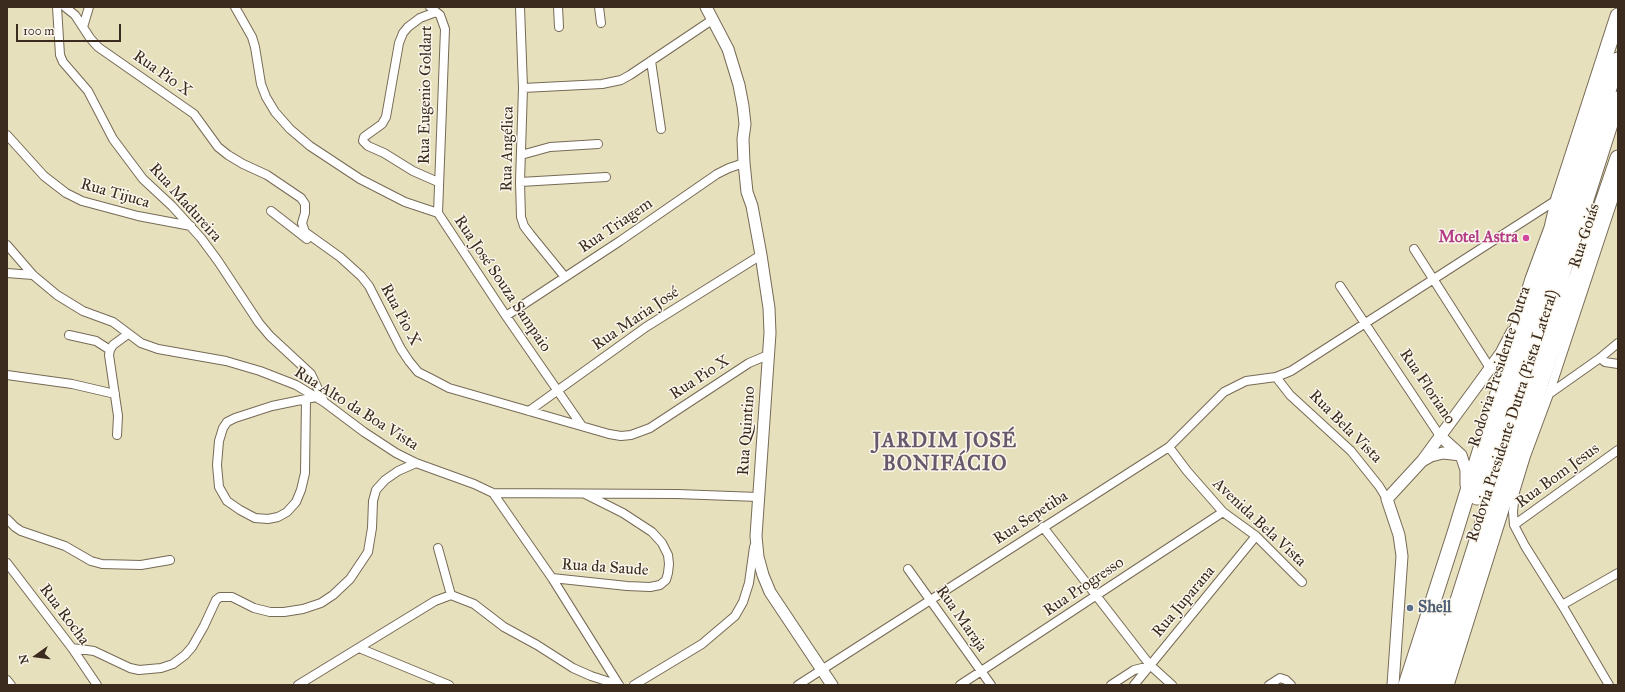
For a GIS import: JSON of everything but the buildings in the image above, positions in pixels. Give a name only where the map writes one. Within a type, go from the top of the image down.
[{"type":"highway","name":"Rodovia Presidente Dutra (Pista Lateral)","points":[[1406,685],[1463,509],[1526,304],[1552,228],[1559,198],[1618,16]]},
{"type":"highway","name":"Rodovia Presidente Dutra","points":[[1417,685],[1618,60]]},
{"type":"highway","name":"Rodovia Presidente Dutra","points":[[1432,685],[1618,99]]},
{"type":"highway","name":"Rodovia Presidente Dutra (Pista Lateral)","points":[[1446,685],[1541,382],[1614,196],[1618,158]]},
{"type":"highway","points":[[1513,385],[1552,228]]},
{"type":"main road","name":"Rua Quintino","points":[[706,7],[728,49],[734,66],[743,106],[745,124],[744,163],[747,192],[752,206],[769,308],[770,333],[756,536]]},
{"type":"main road","points":[[1393,685],[1402,556],[1399,535],[1387,499],[1422,461],[1501,353],[1526,304]]},
{"type":"main road","name":"Rua Floriano","points":[[1440,436],[1461,455]]},
{"type":"main road","points":[[1422,461],[1431,456],[1443,453],[1461,455],[1466,470],[1466,489],[1463,509]]},
{"type":"main road","points":[[756,536],[758,557],[770,592],[832,685]]},
{"type":"street","name":"Rua Madureira","points":[[57,7],[60,55],[63,62],[88,92],[113,139],[144,179],[191,226],[218,261],[259,323],[280,347],[311,374],[324,402]]},
{"type":"street","points":[[65,7],[75,15],[82,27]]},
{"type":"street","points":[[82,27],[89,7]]},
{"type":"street","name":"Rua José Souza Sampaio","points":[[235,7],[252,37],[261,84],[266,97],[275,112],[290,129],[310,146],[360,179],[405,202],[438,213],[506,316],[582,426]]},
{"type":"street","name":"Rua Angélica","points":[[520,7],[523,88],[520,182],[521,217],[524,226],[565,277]]},
{"type":"street","points":[[558,7],[559,27]]},
{"type":"street","points":[[599,7],[601,24]]},
{"type":"street","name":"Rua Eugenio Goldart","points":[[438,182],[413,171],[384,152],[368,146],[363,141],[364,137],[382,124],[386,117],[399,43],[403,33],[408,27],[433,9],[440,15],[445,29],[438,213]]},
{"type":"street","points":[[523,88],[612,83],[630,75],[712,20]]},
{"type":"street","name":"Rua Pio X","points":[[82,27],[98,47],[194,114],[218,147],[228,155],[267,175],[301,198],[306,208],[302,223],[305,232],[351,265],[369,286],[401,349],[418,372],[449,388],[609,434],[620,436],[631,435],[650,428],[749,363],[768,355]]},
{"type":"street","points":[[651,61],[661,129]]},
{"type":"street","name":"Rua Tijuca","points":[[7,135],[44,176],[66,193],[82,201],[138,216],[191,226]]},
{"type":"street","points":[[521,155],[550,147],[598,144]]},
{"type":"street","name":"Rua Triagem","points":[[506,316],[620,241],[717,174],[744,163]]},
{"type":"street","points":[[520,182],[606,177]]},
{"type":"street","name":"Rua Goiás","points":[[1514,525],[1512,512],[1515,492],[1614,196]]},
{"type":"street","points":[[1276,377],[1291,372],[1364,323],[1559,198]]},
{"type":"street","points":[[271,211],[310,241],[319,242]]},
{"type":"street","name":"Rua Alto da Boa Vista","points":[[7,245],[33,274],[57,295],[83,311],[113,322],[141,343],[158,349],[226,361],[260,371],[296,385],[324,402],[396,454],[416,463],[474,484],[493,493],[677,494],[758,497]]},
{"type":"street","points":[[1414,249],[1490,368]]},
{"type":"street","name":"Rua Maria José","points":[[529,411],[646,327],[761,254]]},
{"type":"street","points":[[7,274],[33,274]]},
{"type":"street","name":"Rua Floriano","points":[[1340,286],[1440,436]]},
{"type":"street","points":[[117,435],[118,416],[109,355],[113,345],[128,334]]},
{"type":"street","points":[[69,335],[96,341],[110,350]]},
{"type":"street","points":[[1549,394],[1600,358],[1618,343]]},
{"type":"street","points":[[1600,358],[1605,362],[1618,364]]},
{"type":"street","points":[[7,375],[72,384],[115,394]]},
{"type":"street","name":"Rua Sepetiba","points":[[798,685],[1169,446],[1224,392],[1246,381],[1276,377]]},
{"type":"street","name":"Rua Bela Vista","points":[[1276,377],[1290,395],[1351,450],[1379,486],[1387,499]]},
{"type":"street","points":[[306,399],[305,473],[301,490],[296,502],[287,512],[278,517],[268,519],[255,518],[227,501],[219,486],[217,465],[219,441],[223,428],[227,422],[235,418],[272,406],[306,399],[316,397]]},
{"type":"street","name":"Avenida Bela Vista","points":[[1169,446],[1187,471],[1223,512],[1256,536],[1302,582]]},
{"type":"street","name":"Rua Bom Jesus","points":[[1514,525],[1618,450]]},
{"type":"street","points":[[72,648],[94,651],[130,668],[139,670],[161,668],[173,664],[192,647],[216,600],[220,597],[232,597],[254,608],[270,612],[303,609],[321,603],[334,595],[350,579],[368,552],[372,528],[373,501],[376,490],[385,480],[398,471],[416,463]]},
{"type":"street","points":[[493,493],[552,578],[619,685]]},
{"type":"street","name":"Rua da Saude","points":[[552,578],[650,587],[660,585],[666,580],[669,564],[668,555],[662,543],[652,532],[623,513],[583,493]]},
{"type":"street","name":"Rua Progresso","points":[[960,685],[1223,512]]},
{"type":"street","points":[[7,519],[21,531],[65,546],[90,561],[102,564],[141,565],[170,560]]},
{"type":"street","points":[[1514,525],[1525,546],[1609,685]]},
{"type":"street","points":[[1043,526],[1148,666],[1172,685]]},
{"type":"street","name":"Rua Quintino","points":[[634,685],[702,644],[735,616],[743,602],[749,583],[756,536]]},
{"type":"street","name":"Rua Juparana","points":[[1134,685],[1148,666],[1256,536]]},
{"type":"street","points":[[438,548],[451,595]]},
{"type":"street","name":"Rua Rocha","points":[[7,563],[72,648],[97,685]]},
{"type":"street","name":"Rua Maraja","points":[[908,569],[991,685]]},
{"type":"street","points":[[1562,605],[1618,573]]},
{"type":"street","points":[[298,685],[435,601],[451,595],[474,604],[504,626],[538,645],[573,668],[591,676],[619,685]]},
{"type":"street","points":[[359,648],[449,685]]},
{"type":"street","points":[[1111,685],[1134,670],[1148,666]]},
{"type":"street","points":[[1271,684],[1280,678],[1291,685]]},
{"type":"street","points":[[7,680],[11,685]]},
{"type":"place","name":"Motel Astra","points":[[1526,238]]},
{"type":"place","name":"Shell","points":[[1410,608]]},
{"type":"district","name":"JARDIM JOSÉ BONIFÁCIO","points":[[945,454]]}]
